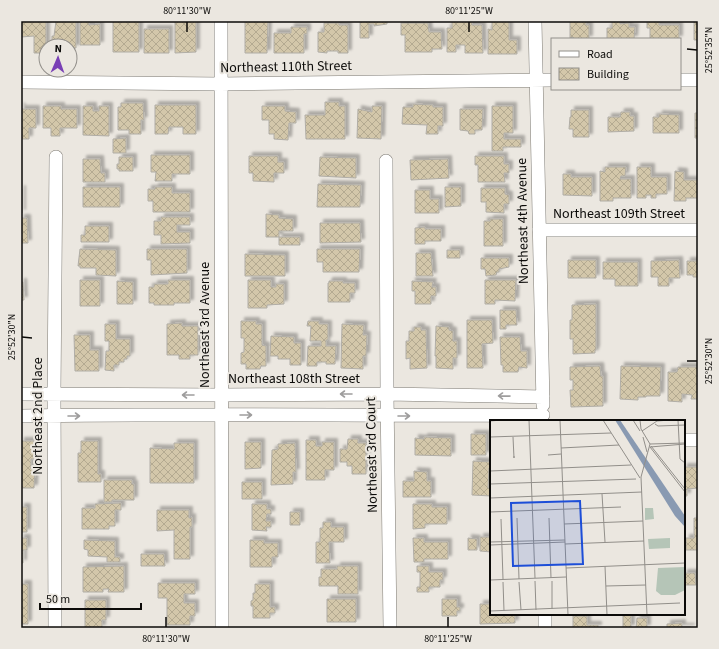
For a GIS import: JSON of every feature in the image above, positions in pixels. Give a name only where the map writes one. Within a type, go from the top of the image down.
[{"type":"street","name":"Northeast 3rd Avenue","points":[[221,21],[222,628]]},
{"type":"street","name":"Northeast 4th Avenue","points":[[536,21],[543,418]]},
{"type":"street","name":"Northeast 110th Street","points":[[21,82],[221,84],[551,80]]},
{"type":"street","points":[[681,80],[698,80]]},
{"type":"street","name":"Northeast 2nd Place","points":[[54,628],[56,156]]},
{"type":"street","name":"Northeast 3rd Court","points":[[386,161],[390,628]]},
{"type":"street","name":"Northeast 109th Street","points":[[539,230],[698,230]]},
{"type":"street","name":"Northeast 108th Street","points":[[21,394],[387,394],[543,397]]},
{"type":"street","points":[[21,416],[222,415],[543,418]]},
{"type":"street","points":[[685,440],[698,440]]},
{"type":"street","points":[[545,615],[545,628]]},
{"type":"building","points":[[21,21],[46,21],[46,38],[38,38],[38,53],[34,53],[34,36],[21,37]]},
{"type":"building","points":[[56,21],[76,21],[76,38],[52,38],[52,36],[54,36]]},
{"type":"building","points":[[80,21],[89,21],[89,25],[100,24],[100,45],[80,45]]},
{"type":"building","points":[[113,21],[139,21],[139,52],[113,52]]},
{"type":"building","points":[[175,21],[196,21],[196,52],[175,53]]},
{"type":"building","points":[[245,21],[268,21],[267,53],[245,53]]},
{"type":"building","points":[[360,21],[387,21],[387,24],[374,26],[374,24],[369,24],[369,38],[360,38]]},
{"type":"building","points":[[452,21],[472,21],[472,25],[482,25],[483,53],[465,53],[465,45],[456,45],[456,52],[447,52],[447,28],[452,28]]},
{"type":"building","points":[[492,21],[509,21],[509,40],[517,40],[517,54],[488,54],[488,29],[492,30]]},
{"type":"building","points":[[570,21],[586,21],[586,25],[589,25],[589,38],[570,38]]},
{"type":"building","points":[[612,21],[620,21],[620,24],[629,23],[629,27],[635,27],[634,38],[607,38],[607,28],[612,28]]},
{"type":"building","points":[[647,21],[659,21],[659,25],[679,25],[679,38],[650,38],[650,28],[647,28]]},
{"type":"building","points":[[694,21],[698,21],[698,40],[694,40]]},
{"type":"building","points":[[324,23],[339,23],[339,25],[348,25],[348,53],[338,53],[338,51],[327,51],[327,53],[318,52],[318,32],[324,32]]},
{"type":"building","points":[[401,23],[428,23],[429,32],[441,32],[442,49],[432,49],[432,52],[405,52],[405,35],[401,35]]},
{"type":"building","points":[[291,27],[307,27],[307,34],[304,34],[304,53],[274,53],[274,33],[291,33]]},
{"type":"building","points":[[144,29],[169,29],[169,53],[144,53]]},
{"type":"building","points":[[325,102],[339,102],[339,106],[345,106],[345,139],[306,139],[305,115],[325,115]]},
{"type":"building","points":[[121,103],[143,103],[144,120],[141,120],[141,134],[129,134],[129,130],[118,130],[118,107],[121,107]]},
{"type":"building","points":[[413,104],[443,107],[443,126],[438,126],[438,134],[426,134],[427,125],[402,124],[403,107],[413,107]]},
{"type":"building","points":[[155,105],[196,105],[196,134],[183,134],[183,127],[169,127],[168,134],[155,134]]},
{"type":"building","points":[[21,106],[22,109],[36,109],[36,128],[29,128],[29,139],[21,139]]},
{"type":"building","points":[[43,106],[61,106],[61,109],[77,109],[77,128],[60,128],[60,136],[51,136],[51,128],[43,128]]},
{"type":"building","points":[[83,106],[93,106],[93,111],[99,111],[99,106],[109,106],[109,136],[83,135]]},
{"type":"building","points":[[262,106],[285,106],[285,111],[296,112],[296,123],[289,123],[288,140],[274,139],[274,134],[269,134],[269,120],[262,120]]},
{"type":"building","points":[[372,106],[382,106],[381,139],[357,138],[358,109],[372,112]]},
{"type":"building","points":[[492,106],[513,106],[513,133],[504,133],[504,139],[521,139],[521,147],[503,147],[503,151],[492,151]]},
{"type":"building","points":[[460,109],[483,109],[482,130],[475,130],[475,134],[469,134],[468,131],[460,130]]},
{"type":"building","points":[[571,110],[589,110],[589,137],[573,137],[573,129],[569,129]]},
{"type":"building","points":[[621,112],[630,112],[630,116],[634,116],[634,131],[608,132],[608,117],[620,117]]},
{"type":"building","points":[[695,113],[698,113],[698,138],[695,138]]},
{"type":"building","points":[[659,114],[679,115],[679,133],[653,133],[653,117],[659,117]]},
{"type":"building","points":[[126,138],[126,153],[113,153],[113,139]]},
{"type":"building","points":[[151,155],[190,155],[190,174],[172,174],[172,181],[155,181],[156,172],[151,172]]},
{"type":"building","points":[[249,156],[278,156],[278,162],[284,162],[284,173],[274,173],[274,182],[253,181],[253,173],[249,173]]},
{"type":"building","points":[[475,156],[504,156],[504,164],[509,164],[509,173],[504,173],[505,182],[478,182],[478,165],[475,165]]},
{"type":"building","points":[[119,157],[133,157],[133,171],[119,171],[119,169],[117,169]]},
{"type":"building","points":[[320,157],[356,158],[356,178],[319,176]]},
{"type":"building","points":[[83,159],[100,159],[101,173],[105,173],[105,182],[83,182]]},
{"type":"building","points":[[448,159],[449,178],[411,180],[410,160]]},
{"type":"building","points":[[605,167],[626,167],[625,176],[621,176],[620,179],[631,179],[631,198],[613,198],[613,201],[600,201],[600,171],[605,172]]},
{"type":"building","points":[[637,167],[651,167],[651,177],[667,177],[667,194],[656,194],[656,198],[651,198],[651,195],[646,195],[646,198],[637,198]]},
{"type":"building","points":[[675,171],[684,172],[684,180],[698,180],[698,198],[686,198],[686,201],[674,201]]},
{"type":"building","points":[[563,174],[571,174],[571,177],[592,177],[592,196],[563,195]]},
{"type":"building","points":[[318,184],[361,185],[360,207],[317,207]]},
{"type":"building","points":[[83,187],[120,187],[120,207],[83,207]]},
{"type":"building","points":[[155,187],[172,187],[172,193],[190,193],[190,212],[153,212],[153,201],[148,201],[148,189],[155,189]]},
{"type":"building","points":[[445,187],[461,187],[461,206],[445,207]]},
{"type":"building","points":[[481,188],[505,188],[505,194],[509,195],[509,204],[504,204],[504,213],[486,212],[486,202],[481,202]]},
{"type":"building","points":[[22,189],[22,213],[21,213]]},
{"type":"building","points":[[415,190],[430,190],[430,199],[439,199],[439,213],[415,213]]},
{"type":"building","points":[[266,214],[279,215],[279,218],[293,219],[293,231],[279,231],[279,237],[266,237]]},
{"type":"building","points":[[161,217],[190,217],[190,225],[177,225],[177,232],[190,232],[190,243],[161,244],[161,235],[154,235],[154,221],[161,221]]},
{"type":"building","points":[[21,218],[27,218],[28,243],[21,243]]},
{"type":"building","points":[[490,219],[503,219],[503,246],[484,246],[484,221],[490,221]]},
{"type":"building","points":[[320,223],[360,223],[361,242],[320,243]]},
{"type":"building","points":[[85,226],[109,226],[109,242],[81,242],[81,235],[85,235]]},
{"type":"building","points":[[425,227],[425,229],[441,229],[441,241],[425,241],[425,244],[415,244],[415,228]]},
{"type":"building","points":[[279,237],[300,237],[300,245],[279,245]]},
{"type":"building","points":[[80,249],[116,250],[116,276],[96,275],[96,268],[80,268],[80,266],[78,266]]},
{"type":"building","points":[[147,249],[187,249],[187,273],[151,275],[151,260],[147,260]]},
{"type":"building","points":[[317,249],[360,249],[359,272],[323,272],[323,262],[317,262]]},
{"type":"building","points":[[447,250],[460,250],[460,258],[447,258]]},
{"type":"building","points":[[416,253],[431,253],[433,276],[416,276]]},
{"type":"building","points":[[245,254],[285,255],[285,276],[245,276]]},
{"type":"building","points":[[481,258],[509,258],[509,267],[499,269],[499,272],[497,272],[496,275],[486,276],[485,269],[481,269]]},
{"type":"building","points":[[568,260],[596,260],[596,278],[568,278]]},
{"type":"building","points":[[679,260],[680,278],[669,278],[669,286],[658,286],[658,277],[651,277],[651,261]]},
{"type":"building","points":[[687,261],[698,261],[698,277],[687,275]]},
{"type":"building","points":[[603,262],[638,262],[638,286],[615,286],[615,279],[603,279]]},
{"type":"building","points":[[80,280],[100,280],[100,306],[80,306]]},
{"type":"building","points":[[168,280],[190,280],[190,303],[154,305],[154,303],[149,303],[149,287],[154,287],[154,284],[168,284]]},
{"type":"building","points":[[248,280],[271,280],[271,287],[276,287],[276,284],[284,284],[284,304],[267,305],[267,308],[248,308]]},
{"type":"building","points":[[485,280],[516,280],[515,301],[495,300],[495,304],[485,304]]},
{"type":"building","points":[[117,281],[133,282],[133,304],[117,304]]},
{"type":"building","points":[[329,281],[355,283],[355,293],[350,293],[350,302],[328,302]]},
{"type":"building","points":[[412,281],[433,282],[432,287],[436,287],[436,296],[431,296],[431,304],[415,304],[415,291],[412,291]]},
{"type":"building","points":[[21,282],[23,282],[24,300],[21,300]]},
{"type":"building","points":[[596,304],[595,353],[573,354],[573,339],[570,339],[572,305]]},
{"type":"building","points":[[500,310],[516,310],[517,325],[506,325],[506,329],[500,329]]},
{"type":"building","points":[[467,320],[492,320],[493,343],[482,344],[483,368],[467,368]]},
{"type":"building","points":[[241,321],[256,321],[256,324],[262,324],[262,345],[266,346],[266,366],[261,366],[260,369],[246,369],[246,364],[241,364],[241,353],[244,352],[244,338],[241,338]]},
{"type":"building","points":[[308,321],[319,321],[319,324],[328,324],[328,340],[326,340],[326,346],[336,346],[335,364],[317,362],[317,366],[307,366],[308,346],[321,346],[321,341],[310,341],[311,326],[307,326]]},
{"type":"building","points":[[182,323],[182,326],[198,326],[198,355],[190,355],[190,359],[179,359],[179,355],[167,355],[167,324]]},
{"type":"building","points":[[105,324],[116,324],[116,339],[130,339],[130,356],[127,356],[127,359],[124,359],[124,362],[119,362],[119,365],[114,365],[114,371],[105,370],[106,351],[109,351],[109,341],[105,341]]},
{"type":"building","points":[[342,324],[364,325],[363,335],[367,335],[366,356],[363,356],[363,369],[341,368]]},
{"type":"building","points":[[436,326],[449,327],[449,330],[453,331],[453,341],[457,341],[457,358],[453,358],[453,369],[436,368]]},
{"type":"building","points":[[414,327],[421,327],[421,330],[426,330],[427,368],[410,369],[410,358],[406,359],[406,341],[409,341],[409,331],[414,331]]},
{"type":"building","points":[[74,335],[90,335],[90,350],[99,350],[99,371],[75,371]]},
{"type":"building","points":[[271,336],[294,337],[294,343],[301,343],[301,365],[290,365],[290,359],[278,359],[278,356],[270,356]]},
{"type":"building","points":[[500,337],[520,337],[521,351],[527,351],[527,368],[519,367],[518,372],[503,372],[503,365],[501,365]]},
{"type":"building","points":[[600,366],[601,376],[603,376],[603,406],[571,407],[570,390],[573,390],[573,380],[570,380],[570,367]]},
{"type":"building","points":[[621,366],[661,367],[660,396],[638,397],[638,400],[620,399]]},
{"type":"building","points":[[678,367],[698,367],[698,399],[691,399],[692,395],[682,394],[682,402],[668,401],[668,372],[677,372]]},
{"type":"building","points":[[471,434],[486,434],[486,455],[471,455]]},
{"type":"building","points":[[424,437],[451,438],[451,456],[415,455],[415,438],[424,439]]},
{"type":"building","points":[[348,439],[358,439],[358,443],[366,443],[366,474],[352,474],[352,466],[347,466],[347,462],[340,462],[340,449],[347,449]]},
{"type":"building","points":[[306,440],[316,440],[316,446],[322,446],[322,442],[334,442],[334,470],[325,470],[325,480],[306,480]]},
{"type":"building","points":[[21,441],[34,441],[34,459],[31,459],[31,469],[35,469],[34,488],[21,488]]},
{"type":"building","points":[[81,441],[98,441],[98,474],[101,474],[101,482],[78,482],[78,453],[81,453]]},
{"type":"building","points":[[245,442],[261,442],[261,468],[245,469]]},
{"type":"building","points":[[174,443],[194,443],[194,483],[150,483],[150,448],[174,449]]},
{"type":"building","points":[[295,443],[296,472],[293,472],[293,484],[271,485],[272,450],[278,449],[278,444]]},
{"type":"building","points":[[473,461],[490,462],[488,488],[490,488],[490,496],[472,495]]},
{"type":"building","points":[[685,467],[698,467],[698,488],[687,489],[687,496],[685,496]]},
{"type":"building","points":[[414,471],[427,472],[427,481],[431,481],[431,497],[403,497],[403,481],[414,481]]},
{"type":"building","points":[[104,480],[132,480],[132,484],[134,484],[134,500],[112,500],[112,502],[104,502]]},
{"type":"building","points":[[242,482],[262,482],[262,499],[242,499]]},
{"type":"building","points":[[121,503],[121,510],[115,510],[115,526],[109,526],[109,529],[82,529],[82,508],[95,508],[95,504]]},
{"type":"building","points":[[252,504],[267,504],[267,509],[271,509],[271,514],[267,514],[266,521],[271,521],[271,527],[266,527],[267,531],[252,530]]},
{"type":"building","points":[[413,504],[432,504],[432,507],[447,507],[447,524],[425,524],[425,528],[413,529]]},
{"type":"building","points":[[21,507],[27,507],[27,532],[21,532]]},
{"type":"building","points":[[157,510],[189,510],[189,518],[192,517],[192,527],[190,527],[190,559],[174,559],[174,530],[157,531]]},
{"type":"building","points":[[290,512],[300,512],[300,525],[290,525]]},
{"type":"building","points":[[694,518],[698,518],[698,550],[686,550],[686,538],[694,538]]},
{"type":"building","points":[[323,522],[331,522],[331,527],[344,527],[344,542],[329,542],[330,563],[316,563],[316,542],[320,542],[320,528],[323,528]]},
{"type":"building","points":[[480,537],[490,537],[490,552],[480,551]]},
{"type":"building","points":[[21,538],[27,538],[27,550],[23,550],[23,563],[21,563]]},
{"type":"building","points":[[413,538],[424,538],[424,542],[448,542],[448,559],[424,559],[424,562],[414,562]]},
{"type":"building","points":[[468,538],[477,539],[477,550],[468,550]]},
{"type":"building","points":[[84,540],[115,541],[115,557],[120,557],[120,562],[107,562],[107,557],[88,556],[88,550],[84,549]]},
{"type":"building","points":[[250,540],[264,540],[264,543],[278,543],[278,557],[272,557],[272,567],[250,567]]},
{"type":"building","points":[[141,554],[164,554],[165,566],[141,566]]},
{"type":"building","points":[[124,566],[124,592],[108,592],[109,589],[103,589],[103,592],[83,592],[83,567]]},
{"type":"building","points":[[337,566],[358,566],[358,594],[338,594],[338,586],[319,586],[321,569],[337,569]]},
{"type":"building","points":[[417,566],[429,566],[429,572],[443,572],[443,580],[440,580],[440,587],[429,587],[429,592],[417,592],[417,587],[420,587],[420,572],[417,572]]},
{"type":"building","points":[[685,573],[695,573],[696,585],[685,585]]},
{"type":"building","points":[[158,583],[195,583],[195,594],[184,594],[184,603],[195,603],[195,616],[190,616],[190,625],[167,625],[167,598],[158,598]]},
{"type":"building","points":[[21,584],[28,584],[28,624],[21,624]]},
{"type":"building","points":[[255,584],[270,584],[270,607],[275,607],[275,613],[270,613],[270,618],[253,618],[253,606],[251,606],[251,601],[253,600],[253,593],[255,593]]},
{"type":"building","points":[[327,599],[356,599],[356,622],[327,622]]},
{"type":"building","points":[[442,599],[457,599],[457,607],[460,607],[460,611],[457,611],[457,616],[442,616]]},
{"type":"building","points":[[85,600],[106,600],[106,620],[102,620],[102,628],[85,628]]},
{"type":"building","points":[[480,604],[490,604],[490,615],[515,615],[515,623],[480,624]]},
{"type":"building","points":[[623,615],[631,615],[631,628],[623,628]]},
{"type":"building","points":[[573,616],[587,616],[587,625],[598,625],[598,628],[573,628]]},
{"type":"building","points":[[637,618],[647,618],[647,628],[636,628]]},
{"type":"building","points":[[682,623],[682,627],[691,628],[667,628],[667,624]]}]
